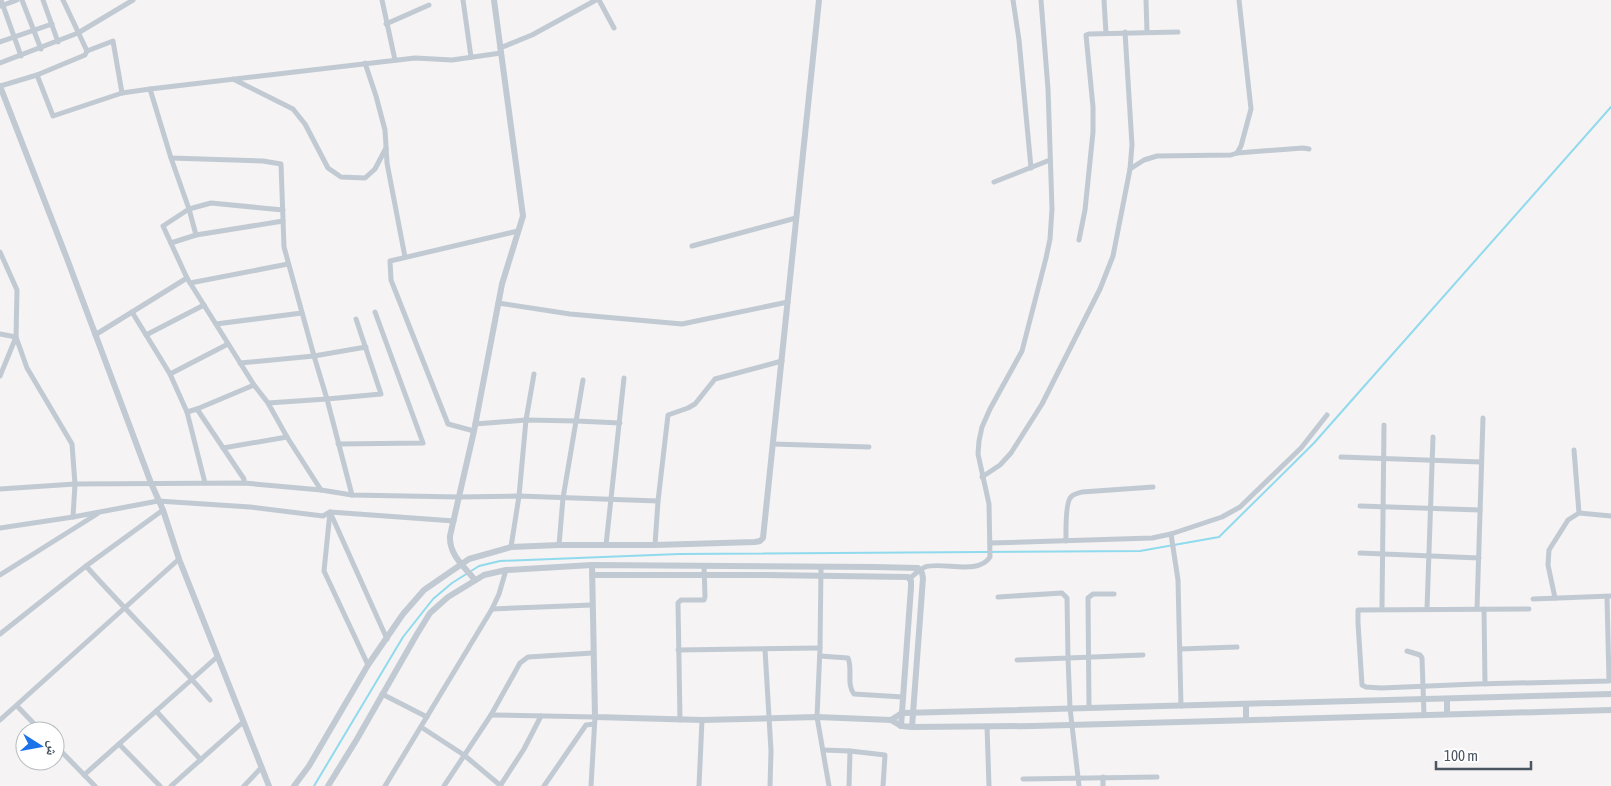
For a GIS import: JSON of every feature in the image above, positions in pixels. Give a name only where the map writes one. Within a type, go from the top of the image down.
[{"type":"street","points":[[16,0],[1,4],[21,56]]},
{"type":"street","points":[[22,0],[32,30],[41,49]]},
{"type":"street","points":[[43,0],[58,42]]},
{"type":"street","points":[[63,0],[87,51]]},
{"type":"street","points":[[0,63],[41,49],[78,33],[133,0]]},
{"type":"street","points":[[382,0],[395,60]]},
{"type":"street","points":[[463,0],[470,57]]},
{"type":"street","points":[[475,580],[453,553],[450,543],[475,428],[502,284],[523,216],[494,0]]},
{"type":"street","points":[[37,75],[53,116],[122,93],[415,58],[452,60],[500,51],[598,0],[614,28]]},
{"type":"street","points":[[294,786],[309,766],[368,665],[403,614],[424,590],[475,557],[511,547],[655,545],[760,541],[763,538],[819,0]]},
{"type":"street","points":[[1013,0],[1032,168]]},
{"type":"street","points":[[909,579],[920,570],[929,566],[973,566],[987,562],[990,549],[989,504],[982,477],[978,441],[990,409],[1022,351],[1046,258],[1051,217],[1048,89],[1041,0]]},
{"type":"street","points":[[1104,0],[1106,33]]},
{"type":"street","points":[[1146,0],[1147,32]]},
{"type":"street","points":[[1237,152],[1241,146],[1251,109],[1239,0]]},
{"type":"street","points":[[386,24],[429,5]]},
{"type":"street","points":[[0,42],[52,24]]},
{"type":"street","points":[[982,477],[1000,466],[1042,404],[1100,289],[1113,256],[1130,169],[1132,145],[1125,32]]},
{"type":"street","points":[[1079,240],[1086,210],[1093,132],[1093,108],[1086,35],[1125,32],[1178,32]]},
{"type":"street","points":[[122,93],[114,41],[87,51],[85,55],[37,75],[0,86],[151,483],[163,510],[179,558],[269,786]]},
{"type":"street","points":[[365,63],[385,130],[387,163],[405,257]]},
{"type":"street","points":[[232,79],[293,110],[305,124],[328,168],[341,177],[365,178],[376,169],[386,148]]},
{"type":"street","points":[[150,89],[196,235]]},
{"type":"street","points":[[1130,169],[1144,160],[1157,156],[1310,149]]},
{"type":"street","points":[[171,158],[263,161],[281,164],[284,247],[328,399],[352,495]]},
{"type":"street","points":[[994,182],[1050,160]]},
{"type":"street","points":[[282,210],[211,203],[189,209],[163,226],[189,281],[254,385],[268,403],[321,490]]},
{"type":"street","points":[[692,246],[796,218]]},
{"type":"street","points":[[171,243],[196,235],[283,221]]},
{"type":"street","points":[[518,231],[390,261],[391,280],[448,424],[475,428],[526,420],[620,423]]},
{"type":"street","points":[[0,254],[17,290],[16,337],[27,368],[72,444],[75,484],[73,517]]},
{"type":"street","points":[[95,334],[189,281],[288,264]]},
{"type":"street","points":[[498,303],[570,314],[682,324],[788,302]]},
{"type":"street","points":[[146,335],[204,305]]},
{"type":"street","points":[[132,312],[170,374],[188,412],[204,483]]},
{"type":"street","points":[[216,324],[302,312]]},
{"type":"street","points":[[338,444],[423,443],[375,312]]},
{"type":"street","points":[[268,403],[381,394],[356,319]]},
{"type":"street","points":[[0,334],[16,337]]},
{"type":"street","points":[[0,376],[16,337]]},
{"type":"street","points":[[170,374],[228,344]]},
{"type":"street","points":[[240,362],[314,356],[366,347]]},
{"type":"street","points":[[655,545],[668,415],[695,404],[715,379],[782,361]]},
{"type":"street","points":[[511,547],[519,496],[526,420],[534,374]]},
{"type":"street","points":[[606,545],[624,378]]},
{"type":"street","points":[[559,545],[563,498],[583,380]]},
{"type":"street","points":[[188,412],[254,385]]},
{"type":"street","points":[[196,409],[244,479],[244,483]]},
{"type":"street","points":[[990,549],[1066,542],[1152,538],[1171,534],[1222,517],[1240,507],[1301,448],[1327,414]]},
{"type":"street","points":[[1477,609],[1483,418]]},
{"type":"street","points":[[1382,607],[1384,425]]},
{"type":"street","points":[[223,448],[287,437]]},
{"type":"street","points":[[1427,609],[1433,437]]},
{"type":"street","points":[[773,444],[869,447]]},
{"type":"street","points":[[1574,450],[1579,513]]},
{"type":"street","points":[[1341,457],[1481,462]]},
{"type":"street","points":[[0,489],[75,484],[244,483],[321,490],[352,495],[519,496],[658,501]]},
{"type":"street","points":[[1066,542],[1067,508],[1069,498],[1072,496],[1082,492],[1153,488]]},
{"type":"street","points":[[0,528],[158,501],[250,507],[322,516],[330,512],[454,521]]},
{"type":"street","points":[[1360,506],[1480,510]]},
{"type":"street","points":[[0,634],[86,566],[163,510]]},
{"type":"street","points":[[0,574],[102,511]]},
{"type":"street","points":[[330,512],[387,639]]},
{"type":"street","points":[[330,512],[324,571],[368,665]]},
{"type":"street","points":[[1555,598],[1548,564],[1549,550],[1568,520],[1579,513],[1611,516]]},
{"type":"street","points":[[1171,534],[1178,580],[1181,706]]},
{"type":"street","points":[[1360,554],[1479,558]]},
{"type":"street","points":[[0,720],[179,558]]},
{"type":"street","points":[[328,786],[430,613],[448,597],[484,575],[506,570],[592,565],[911,567],[920,570]]},
{"type":"street","points":[[592,565],[595,721],[592,786]]},
{"type":"street","points":[[86,566],[210,700]]},
{"type":"street","points":[[680,720],[678,603],[681,600],[704,600],[704,566]]},
{"type":"street","points":[[821,567],[817,717],[829,786]]},
{"type":"street","points":[[386,786],[492,609],[499,594],[506,570]]},
{"type":"street","points":[[912,727],[922,578],[920,570]]},
{"type":"street","points":[[592,575],[821,575],[904,577],[909,579],[912,587],[901,726]]},
{"type":"street","points":[[998,597],[1062,594],[1067,598],[1070,708],[1079,786]]},
{"type":"street","points":[[1089,708],[1088,598],[1093,594],[1114,594]]},
{"type":"street","points":[[891,720],[902,713],[1610,694],[1609,597],[1533,600]]},
{"type":"street","points":[[492,609],[592,605]]},
{"type":"street","points":[[1484,609],[1485,684]]},
{"type":"street","points":[[1529,609],[1358,610],[1362,685],[1369,688],[1610,681]]},
{"type":"street","points":[[1180,649],[1237,647]]},
{"type":"street","points":[[678,650],[820,648]]},
{"type":"street","points":[[765,649],[770,719],[770,786]]},
{"type":"street","points":[[1407,651],[1420,655],[1422,658],[1424,715]]},
{"type":"street","points":[[444,786],[491,715],[524,658],[593,653]]},
{"type":"street","points":[[1017,660],[1143,655]]},
{"type":"street","points":[[84,775],[218,656]]},
{"type":"street","points":[[820,656],[848,658],[850,662],[851,690],[854,694],[903,697]]},
{"type":"street","points":[[382,694],[426,718]]},
{"type":"street","points":[[1447,699],[1447,714]]},
{"type":"street","points":[[1246,704],[1246,720]]},
{"type":"street","points":[[17,706],[31,721]]},
{"type":"street","points":[[491,715],[541,716],[595,721],[817,717],[891,720],[901,726],[912,727],[1611,710]]},
{"type":"street","points":[[156,711],[201,760]]},
{"type":"street","points":[[421,727],[464,755],[501,786],[524,749],[541,716]]},
{"type":"street","points":[[699,786],[702,720]]},
{"type":"street","points":[[544,786],[586,725],[595,721]]},
{"type":"street","points":[[171,786],[243,722]]},
{"type":"street","points":[[987,726],[989,786]]},
{"type":"street","points":[[118,744],[160,786]]},
{"type":"street","points":[[823,750],[885,755],[883,786]]},
{"type":"street","points":[[849,786],[850,751]]},
{"type":"street","points":[[65,755],[96,786]]},
{"type":"street","points":[[244,786],[261,768]]},
{"type":"street","points":[[1102,777],[1103,786]]},
{"type":"street","points":[[1023,779],[1157,777]]},
{"type":"waterway","points":[[314,786],[403,637],[433,599],[452,583],[479,566],[500,561],[679,554],[1140,551],[1219,537],[1314,443],[1611,107]]}]
